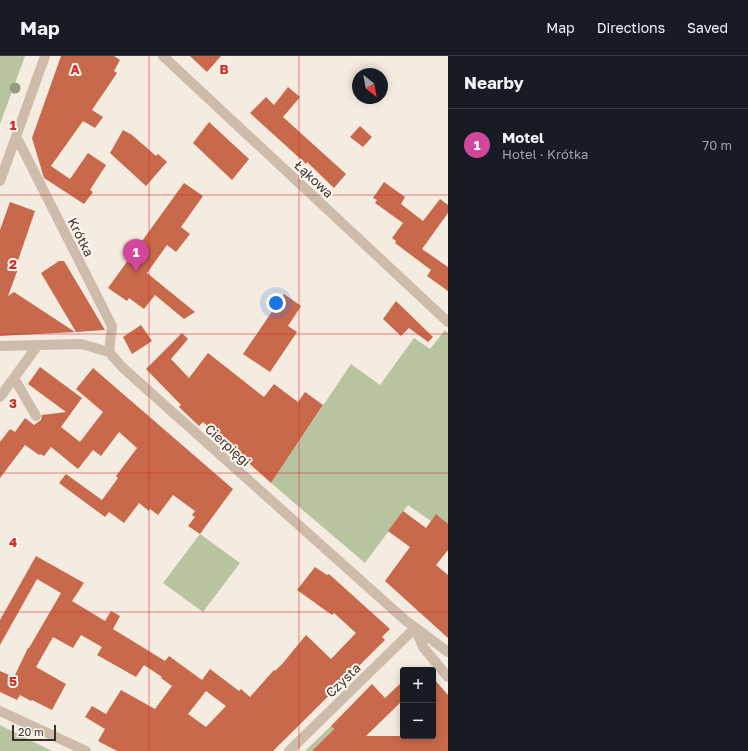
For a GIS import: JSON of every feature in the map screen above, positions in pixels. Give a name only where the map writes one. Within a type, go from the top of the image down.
[{"type":"street","points":[[0,181],[44,56]]},
{"type":"street","name":"Łąkowa","points":[[163,56],[448,322]]},
{"type":"street","name":"Krótka","points":[[16,136],[112,326],[109,352]]},
{"type":"street","points":[[0,346],[81,344],[109,352]]},
{"type":"street","points":[[0,397],[38,345]]},
{"type":"street","name":"Cierpięgi","points":[[109,352],[122,367],[415,628],[448,652]]},
{"type":"street","points":[[14,378],[36,416]]},
{"type":"street","points":[[415,628],[423,647],[448,677]]},
{"type":"street","name":"Czysta","points":[[289,751],[415,628]]},
{"type":"street","points":[[0,711],[86,751]]},
{"type":"green space","points":[[0,56],[25,56],[0,124]]},
{"type":"green space","points":[[445,330],[448,333],[448,527],[437,515],[431,521],[408,505],[365,563],[271,483],[351,364],[380,385],[414,338],[430,349]]},
{"type":"green space","points":[[200,534],[240,563],[203,612],[163,583]]},
{"type":"green space","points":[[0,725],[52,751],[0,751]]},
{"type":"green space","points":[[331,726],[334,729],[312,751],[305,751]]},
{"type":"building","points":[[61,56],[114,56],[120,60],[114,71],[117,73],[92,110],[103,117],[95,128],[83,121],[51,166],[70,179],[88,153],[106,165],[90,190],[93,192],[84,204],[44,178],[32,138]]},
{"type":"building","points":[[190,56],[221,56],[207,72]]},
{"type":"building","points":[[288,87],[300,97],[283,117],[346,174],[334,188],[307,162],[306,164],[250,113],[266,97],[274,105]]},
{"type":"building","points":[[209,122],[249,159],[232,180],[193,143]]},
{"type":"building","points":[[360,126],[372,137],[363,147],[350,137]]},
{"type":"building","points":[[123,130],[132,135],[156,156],[158,154],[167,162],[146,186],[110,153]]},
{"type":"building","points":[[384,182],[405,197],[401,204],[423,221],[440,199],[448,205],[448,213],[422,249],[448,267],[448,291],[427,276],[431,270],[395,243],[396,241],[392,238],[403,223],[375,203],[377,200],[373,198]]},
{"type":"building","points":[[184,183],[203,196],[181,227],[190,234],[176,252],[167,245],[147,273],[195,312],[184,319],[155,295],[144,309],[129,298],[127,301],[108,288]]},
{"type":"building","points":[[10,202],[35,211],[14,272],[18,269],[8,296],[14,292],[75,332],[0,336],[0,230]]},
{"type":"building","points":[[59,261],[64,261],[105,330],[76,332],[41,273]]},
{"type":"building","points":[[284,294],[301,306],[288,326],[297,332],[270,372],[243,354]]},
{"type":"building","points":[[396,301],[433,337],[428,342],[409,328],[401,336],[383,319]]},
{"type":"building","points":[[141,325],[152,341],[132,354],[123,337]]},
{"type":"building","points":[[182,333],[188,339],[171,359],[189,378],[208,353],[264,397],[274,384],[298,402],[305,392],[323,405],[271,483],[203,422],[199,426],[179,407],[181,405],[146,369]]},
{"type":"building","points":[[40,367],[82,398],[61,427],[80,442],[103,412],[76,389],[93,368],[233,489],[200,534],[188,526],[195,517],[192,515],[195,511],[173,495],[158,515],[150,509],[149,511],[139,503],[124,523],[109,512],[105,517],[59,483],[66,474],[102,500],[118,478],[116,476],[137,448],[119,432],[101,456],[93,450],[78,469],[51,447],[44,456],[39,455],[25,445],[0,478],[0,442],[10,429],[15,432],[25,418],[34,425],[41,420],[42,415],[66,412],[28,384]]},
{"type":"building","points":[[403,511],[426,528],[436,514],[448,524],[448,550],[436,565],[448,575],[448,638],[385,581],[410,547],[388,531]]},
{"type":"building","points":[[36,556],[84,583],[72,601],[105,621],[111,611],[120,616],[113,629],[165,661],[169,656],[202,680],[210,669],[239,691],[241,689],[250,697],[274,670],[275,671],[283,663],[306,635],[331,659],[356,633],[334,613],[332,615],[297,590],[315,567],[327,575],[329,574],[390,629],[382,637],[385,640],[273,751],[117,751],[98,741],[105,729],[85,717],[92,706],[106,714],[121,690],[155,709],[172,686],[144,665],[136,677],[97,655],[102,647],[81,635],[73,648],[53,637],[36,667],[66,684],[52,710],[20,695],[17,700],[0,692],[0,671],[14,677],[28,648],[61,593],[37,579],[0,645],[0,620]],"holes":[[[206,691],[226,706],[206,727],[188,714]]]},
{"type":"building","points":[[436,681],[448,695],[448,751],[312,751],[334,729],[331,726],[372,684],[385,698],[400,684],[400,703],[366,736],[400,736],[400,739],[436,739]]},
{"type":"place","name":"Motel","points":[[136,272]]}]
